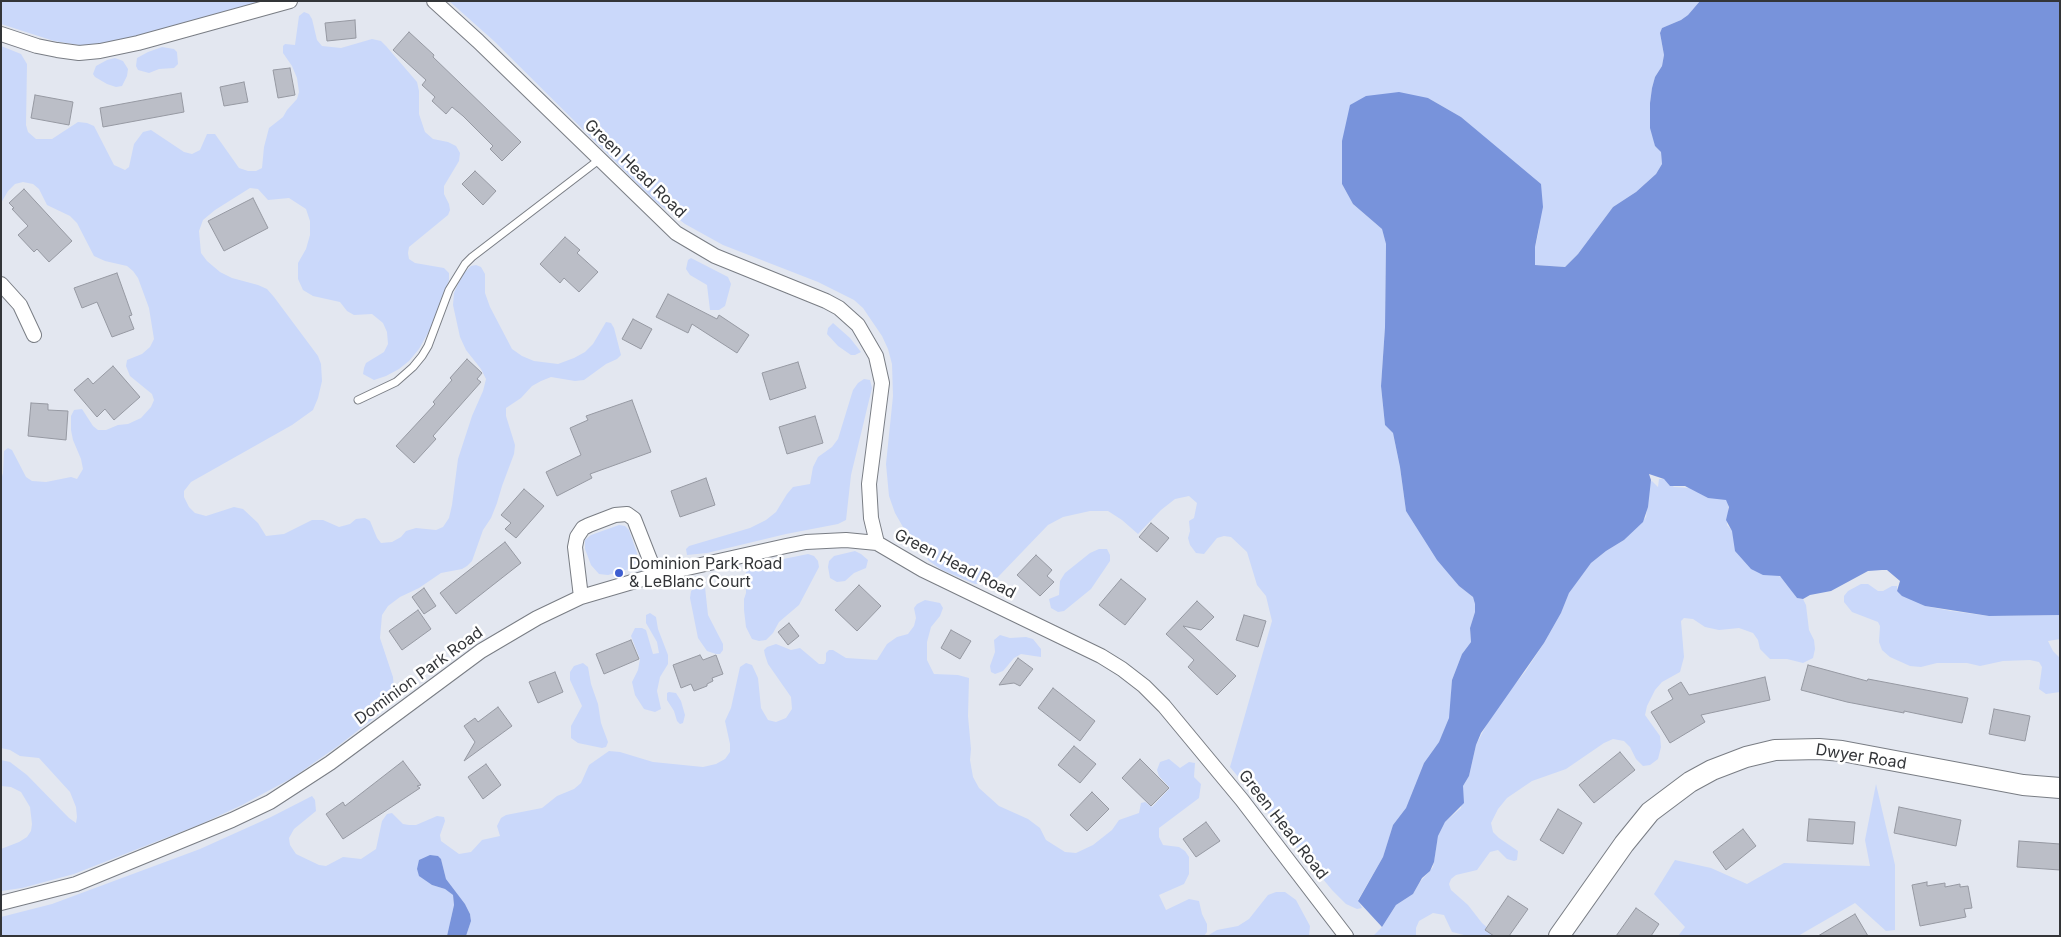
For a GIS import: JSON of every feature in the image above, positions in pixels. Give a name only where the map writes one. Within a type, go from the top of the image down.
[{"type":"street","points":[[1,34],[37,46],[57,50],[79,53],[100,51],[138,43],[290,1]]},
{"type":"street","name":"Green Head Road","points":[[434,1],[456,19],[660,220],[688,241],[715,256],[826,301],[844,312],[858,325],[876,356],[882,383],[869,484],[871,518],[877,543],[923,570],[1111,662],[1144,686],[1173,716],[1242,800],[1346,936]]},
{"type":"street","points":[[1,284],[20,305],[34,335]]},
{"type":"street","points":[[581,597],[575,547],[577,537],[583,528],[589,524],[615,515],[627,514],[634,519],[656,575]]},
{"type":"street","name":"Dominion Park Road","points":[[1,903],[76,884],[270,802],[330,763],[481,651],[537,618],[581,597],[656,575],[806,542],[846,540],[877,543]]},
{"type":"street","name":"Dwyer Road","points":[[1559,936],[1624,844],[1650,812],[1671,795],[1701,776],[1746,757],[1775,750],[1819,749],[1842,751],[2023,785],[2060,788]]},
{"type":"lane","points":[[358,400],[396,382],[422,356],[428,346],[449,290],[465,264],[472,257],[600,159]]},
{"type":"shaded area","points":[[1,1],[265,1],[116,43],[85,46],[54,41],[1,24]]},
{"type":"shaded area","points":[[449,1],[1700,1],[1688,15],[1662,28],[1660,33],[1664,55],[1662,66],[1655,77],[1650,103],[1655,146],[1661,152],[1662,164],[1656,174],[1636,192],[1613,207],[1578,254],[1565,267],[1535,265],[1535,247],[1539,230],[1511,161],[1461,117],[1428,98],[1342,184],[1353,204],[1382,229],[1386,244],[1385,327],[1381,386],[1385,425],[1393,433],[1406,511],[1459,586],[1473,597],[1475,604],[1475,612],[1470,628],[1471,642],[1462,654],[1452,680],[1450,718],[1439,742],[1424,763],[1406,808],[1393,825],[1383,857],[1358,900],[1362,908],[1357,909],[1346,904],[1332,890],[1230,767],[1272,621],[1266,596],[1257,585],[1247,552],[1231,537],[1224,536],[1217,538],[1204,554],[1196,553],[1190,545],[1188,538],[1190,531],[1189,521],[1194,518],[1197,503],[1189,496],[1175,499],[1161,510],[1138,534],[1108,511],[1090,511],[1063,517],[1048,525],[998,577],[988,583],[975,584],[942,570],[929,561],[907,534],[895,513],[889,496],[886,464],[893,396],[892,364],[882,336],[863,308],[854,300],[818,282],[723,245],[685,224],[656,202],[494,41]]},
{"type":"shaded area","points":[[304,12],[309,14],[312,19],[317,40],[322,46],[341,48],[372,39],[381,41],[417,82],[419,114],[425,132],[433,139],[456,146],[460,153],[459,161],[444,186],[444,194],[450,210],[448,215],[409,247],[408,253],[409,259],[415,263],[444,268],[449,273],[449,280],[432,326],[419,349],[399,369],[374,380],[363,374],[366,363],[384,352],[388,344],[387,332],[383,323],[372,314],[354,315],[347,311],[340,302],[313,296],[303,290],[298,279],[298,263],[306,249],[310,235],[310,221],[306,209],[289,198],[268,200],[258,189],[250,188],[215,210],[203,220],[199,231],[201,253],[220,272],[232,278],[267,289],[318,356],[321,364],[322,381],[313,410],[292,425],[191,482],[184,491],[184,497],[189,507],[195,513],[206,516],[234,507],[243,509],[258,523],[266,536],[284,534],[312,520],[323,520],[339,527],[350,524],[356,519],[365,518],[370,521],[381,543],[392,542],[401,537],[406,531],[416,528],[436,530],[443,527],[449,518],[452,505],[458,459],[486,379],[481,369],[466,350],[460,337],[453,305],[454,293],[458,284],[464,273],[471,266],[481,267],[485,274],[485,293],[490,307],[512,349],[522,356],[534,361],[558,364],[574,358],[585,352],[593,344],[606,322],[611,323],[614,328],[621,355],[584,380],[575,381],[551,377],[541,381],[532,386],[521,398],[506,408],[506,416],[515,445],[514,454],[497,503],[491,518],[483,530],[472,561],[462,569],[441,573],[419,588],[400,597],[388,606],[382,615],[380,638],[393,677],[394,689],[392,703],[387,708],[338,746],[292,778],[242,805],[201,824],[74,874],[22,888],[1,891],[1,849],[27,837],[31,831],[32,824],[30,807],[21,792],[11,787],[1,786],[1,760],[10,762],[27,775],[76,823],[77,817],[76,807],[70,792],[39,758],[20,756],[10,750],[1,748],[1,480],[4,451],[8,448],[12,450],[26,477],[32,481],[46,482],[71,477],[77,479],[83,469],[71,430],[71,416],[74,410],[82,409],[93,426],[98,430],[106,430],[118,425],[128,424],[141,418],[151,407],[154,400],[152,394],[130,376],[126,366],[127,360],[142,354],[150,347],[154,339],[149,308],[138,278],[133,271],[127,266],[105,261],[94,256],[77,223],[70,216],[47,205],[39,189],[33,184],[23,182],[15,184],[1,203],[1,46],[21,54],[27,64],[26,125],[28,132],[36,139],[52,139],[78,122],[87,123],[94,126],[114,165],[125,170],[129,167],[134,144],[143,132],[151,130],[184,152],[192,154],[200,150],[207,134],[215,134],[239,168],[256,171],[262,168],[264,147],[269,128],[283,117],[297,99],[299,92],[297,78],[292,66],[283,53],[283,46],[285,44],[295,45],[299,16]]},
{"type":"shaded area","points":[[162,47],[174,49],[177,52],[178,64],[174,68],[159,69],[149,73],[138,70],[136,66],[137,58]]},
{"type":"shaded area","points":[[115,58],[123,61],[128,69],[122,86],[116,87],[107,84],[93,74],[96,66]]},
{"type":"shaded area","points":[[691,258],[728,277],[731,284],[725,306],[719,310],[710,310],[707,285],[690,275],[686,269],[688,260]]},
{"type":"shaded area","points":[[833,323],[850,338],[861,352],[851,355],[838,346],[827,334],[828,328]]},
{"type":"shaded area","points":[[864,379],[870,380],[872,388],[851,475],[846,520],[838,524],[707,553],[687,555],[686,549],[689,546],[750,528],[766,520],[776,512],[793,487],[810,484],[813,467],[818,457],[832,447],[838,439],[853,390]]},
{"type":"shaded area","points":[[1659,479],[1664,479],[1674,487],[1691,488],[1708,498],[1723,498],[1729,502],[1727,525],[1775,574],[1784,579],[1797,598],[1803,599],[1806,605],[1809,630],[1814,640],[1813,658],[1803,663],[1787,659],[1770,659],[1760,649],[1758,640],[1753,633],[1739,628],[1719,630],[1705,627],[1693,619],[1684,618],[1681,621],[1684,657],[1680,672],[1662,682],[1655,690],[1645,715],[1660,736],[1661,747],[1658,759],[1650,765],[1643,766],[1624,741],[1613,739],[1566,769],[1532,781],[1507,798],[1498,809],[1491,823],[1493,832],[1518,851],[1517,860],[1507,859],[1498,850],[1490,852],[1477,870],[1456,875],[1451,879],[1449,884],[1451,890],[1497,936],[1468,936],[1452,932],[1444,915],[1433,913],[1419,921],[1416,928],[1416,936],[1373,936],[1382,927],[1396,905],[1413,894],[1420,882],[1433,867],[1438,836],[1445,822],[1461,808],[1463,786],[1469,776],[1476,745],[1488,722],[1544,643],[1561,613],[1569,593],[1579,578],[1591,563],[1624,540],[1646,517],[1650,482],[1652,481],[1658,487]]},
{"type":"shaded area","points":[[619,525],[625,526],[629,530],[637,553],[637,562],[629,569],[608,575],[599,574],[591,565],[585,549],[585,540],[591,535]]},
{"type":"shaded area","points":[[1099,549],[1107,549],[1110,561],[1091,589],[1064,611],[1058,612],[1051,608],[1049,599],[1059,595],[1060,581],[1065,573],[1090,553]]},
{"type":"shaded area","points":[[855,551],[868,560],[866,568],[854,573],[845,581],[837,582],[830,578],[829,561],[834,556]]},
{"type":"shaded area","points":[[808,554],[814,556],[818,561],[819,567],[799,605],[779,622],[773,633],[766,640],[752,639],[746,627],[744,610],[746,572],[759,564]]},
{"type":"shaded area","points":[[1861,584],[1868,584],[1878,591],[1897,586],[1897,591],[1925,606],[1951,611],[1989,616],[2060,615],[2060,639],[2048,641],[2053,651],[2060,658],[2060,692],[2046,694],[2039,689],[2042,667],[2039,662],[2030,660],[2003,661],[1980,666],[1967,663],[1937,663],[1921,667],[1910,666],[1890,657],[1882,650],[1879,642],[1880,626],[1878,622],[1852,612],[1844,602],[1844,596],[1848,591]]},
{"type":"shaded area","points":[[698,585],[705,587],[708,615],[723,644],[723,650],[720,654],[707,651],[698,638],[690,598],[691,591]]},
{"type":"shaded area","points":[[925,600],[940,603],[943,608],[940,616],[931,627],[927,642],[927,660],[934,674],[958,675],[969,678],[970,760],[973,777],[979,788],[999,806],[1028,819],[1040,828],[1046,840],[1065,852],[1076,853],[1093,845],[1112,830],[1119,820],[1139,813],[1141,803],[1145,802],[1152,807],[1170,788],[1159,776],[1157,770],[1160,762],[1169,759],[1180,768],[1189,762],[1195,763],[1194,777],[1201,784],[1199,798],[1159,828],[1159,837],[1163,845],[1179,847],[1189,857],[1189,874],[1184,884],[1159,895],[1166,910],[1189,899],[1199,901],[1207,924],[1207,932],[1204,936],[466,936],[471,921],[470,914],[465,904],[446,879],[441,859],[417,869],[420,876],[432,885],[445,889],[453,895],[454,905],[447,936],[1,936],[1,917],[52,904],[200,849],[312,796],[315,800],[316,811],[294,829],[289,838],[290,845],[296,854],[319,865],[326,866],[343,857],[361,859],[376,849],[382,821],[387,814],[392,813],[403,824],[409,825],[416,825],[437,816],[444,817],[445,821],[440,835],[441,841],[459,854],[471,852],[482,840],[500,836],[497,826],[501,818],[506,815],[542,808],[557,796],[574,789],[581,783],[589,765],[609,751],[620,752],[653,762],[703,767],[716,764],[725,759],[730,752],[725,721],[731,708],[740,667],[746,663],[752,665],[758,678],[761,708],[768,720],[776,722],[786,718],[792,709],[791,697],[768,664],[764,650],[767,647],[776,644],[791,650],[800,648],[819,664],[824,664],[826,653],[829,650],[833,650],[846,658],[877,660],[887,644],[897,637],[908,634],[914,626],[916,618],[914,608]]},
{"type":"shaded area","points":[[650,613],[656,617],[658,629],[668,655],[668,664],[660,677],[657,691],[661,709],[655,712],[644,709],[635,695],[632,682],[638,670],[640,659],[631,636],[635,628],[646,630],[653,654],[659,653],[657,642],[646,623],[646,615]]},
{"type":"shaded area","points":[[1000,635],[1010,638],[1026,637],[1033,639],[1041,649],[1041,657],[1021,654],[1014,658],[1003,671],[995,674],[991,672],[990,666],[995,652],[994,640]]},
{"type":"shaded area","points":[[583,663],[588,667],[601,723],[608,742],[606,747],[602,748],[578,743],[571,738],[571,726],[582,706],[570,680],[570,672],[574,666]]},
{"type":"shaded area","points":[[667,693],[676,693],[681,701],[685,715],[683,723],[680,724],[677,721],[674,711],[667,700]]},
{"type":"shaded area","points":[[1876,784],[1895,865],[1895,930],[1886,931],[1855,903],[1798,936],[1678,936],[1685,927],[1654,894],[1675,860],[1711,868],[1747,884],[1784,863],[1870,866],[1865,840]]},
{"type":"shaded area","points":[[1276,892],[1285,892],[1296,900],[1310,926],[1309,936],[1207,936],[1217,930],[1238,926],[1249,919],[1268,895]]},
{"type":"water","points":[[1700,1],[2060,1],[2060,615],[1989,616],[1925,606],[1902,596],[1897,591],[1900,581],[1887,570],[1868,571],[1831,591],[1810,595],[1803,599],[1797,598],[1780,576],[1763,575],[1751,569],[1735,551],[1732,531],[1726,520],[1729,507],[1726,500],[1708,498],[1685,486],[1670,486],[1664,479],[1649,474],[1651,480],[1648,507],[1643,522],[1624,540],[1591,563],[1569,593],[1561,613],[1544,643],[1481,733],[1476,745],[1469,776],[1463,786],[1464,803],[1445,822],[1438,836],[1434,862],[1430,871],[1422,878],[1413,894],[1396,905],[1382,927],[1358,901],[1383,857],[1393,825],[1406,808],[1424,763],[1439,742],[1449,718],[1452,680],[1462,654],[1471,642],[1470,628],[1475,612],[1475,604],[1473,597],[1459,586],[1437,560],[1406,511],[1393,433],[1385,425],[1381,386],[1385,327],[1386,244],[1382,229],[1353,204],[1342,184],[1342,141],[1350,105],[1366,96],[1399,92],[1428,98],[1461,117],[1541,184],[1543,207],[1535,247],[1535,265],[1565,267],[1578,254],[1613,207],[1636,192],[1656,174],[1662,164],[1661,152],[1655,146],[1650,128],[1652,88],[1655,77],[1662,66],[1664,55],[1660,33],[1662,28],[1688,15]]},
{"type":"water","points":[[430,855],[438,856],[441,859],[446,879],[465,904],[470,914],[471,921],[466,936],[447,936],[454,905],[453,895],[445,889],[432,885],[419,876],[417,869],[419,860]]},
{"type":"building","points":[[355,20],[356,38],[327,41],[325,23]]},
{"type":"building","points":[[409,32],[521,142],[502,161],[490,149],[493,146],[463,116],[452,107],[446,114],[432,101],[435,97],[422,85],[426,80],[393,50]]},
{"type":"building","points":[[290,68],[295,95],[278,98],[273,70]]},
{"type":"building","points":[[244,82],[248,102],[224,106],[220,87]]},
{"type":"building","points":[[181,93],[184,112],[103,127],[100,108]]},
{"type":"building","points":[[35,95],[73,102],[69,125],[31,118]]},
{"type":"building","points":[[475,171],[496,191],[483,205],[462,184]]},
{"type":"building","points":[[24,189],[72,241],[49,262],[37,249],[34,252],[18,235],[28,226],[12,209],[14,208],[9,203]]},
{"type":"building","points":[[253,198],[268,228],[224,251],[208,221]]},
{"type":"building","points":[[565,237],[580,250],[577,253],[598,272],[579,292],[564,278],[560,283],[540,264]]},
{"type":"building","points":[[117,273],[132,315],[129,316],[134,329],[112,337],[97,302],[82,308],[74,288]]},
{"type":"building","points":[[668,294],[717,319],[719,315],[749,335],[737,353],[692,324],[688,333],[656,317]]},
{"type":"building","points":[[633,319],[652,329],[641,349],[622,339]]},
{"type":"building","points":[[467,359],[482,373],[477,379],[481,382],[433,436],[436,439],[414,463],[396,446],[435,404],[433,402],[452,380],[450,378]]},
{"type":"building","points":[[798,362],[806,388],[770,400],[762,373]]},
{"type":"building","points":[[113,366],[140,397],[114,420],[105,409],[97,417],[74,390],[88,378],[93,384]]},
{"type":"building","points":[[632,400],[651,452],[590,474],[592,478],[557,496],[546,472],[581,455],[570,428],[588,420],[586,416]]},
{"type":"building","points":[[31,403],[48,404],[48,410],[68,411],[66,440],[28,436]]},
{"type":"building","points":[[815,416],[823,443],[787,454],[779,427]]},
{"type":"building","points":[[706,478],[715,505],[680,517],[671,491]]},
{"type":"building","points":[[524,489],[544,506],[516,538],[505,529],[511,523],[501,515]]},
{"type":"building","points":[[1151,523],[1169,538],[1157,552],[1139,537]]},
{"type":"building","points":[[505,542],[521,563],[456,614],[440,593]]},
{"type":"building","points":[[1036,555],[1052,570],[1047,576],[1054,582],[1040,596],[1017,575]]},
{"type":"building","points":[[1121,579],[1146,599],[1125,625],[1099,605]]},
{"type":"building","points":[[859,585],[881,606],[857,631],[835,610]]},
{"type":"building","points":[[424,588],[436,606],[424,614],[412,597]]},
{"type":"building","points":[[1197,601],[1214,617],[1201,630],[1183,626],[1236,676],[1217,695],[1188,667],[1194,660],[1166,634]]},
{"type":"building","points":[[418,610],[431,629],[402,650],[389,631]]},
{"type":"building","points":[[1244,615],[1266,621],[1258,647],[1236,640]]},
{"type":"building","points":[[789,623],[799,636],[788,645],[778,632]]},
{"type":"building","points":[[951,630],[971,641],[960,659],[941,648]]},
{"type":"building","points":[[631,640],[639,659],[604,674],[596,654]]},
{"type":"building","points":[[700,655],[703,660],[716,655],[723,674],[712,678],[713,681],[707,684],[707,686],[694,691],[691,684],[681,688],[673,665]]},
{"type":"building","points":[[1018,658],[1033,669],[1020,686],[1014,683],[999,685]]},
{"type":"building","points":[[1808,665],[1867,681],[1868,679],[1968,698],[1962,723],[1847,702],[1801,690]]},
{"type":"building","points":[[555,672],[563,692],[538,703],[529,682]]},
{"type":"building","points":[[1765,677],[1770,700],[1701,715],[1705,722],[1670,743],[1651,712],[1673,699],[1668,690],[1681,682],[1689,695]]},
{"type":"building","points":[[1053,688],[1095,721],[1080,741],[1038,708]]},
{"type":"building","points":[[498,707],[512,726],[464,761],[475,742],[464,726],[475,718],[478,722]]},
{"type":"building","points":[[1994,709],[2030,716],[2025,741],[1989,734]]},
{"type":"building","points":[[1074,746],[1096,764],[1080,783],[1058,765]]},
{"type":"building","points":[[1620,752],[1635,770],[1594,803],[1579,785]]},
{"type":"building","points":[[1140,759],[1169,788],[1151,806],[1122,778]]},
{"type":"building","points":[[403,761],[421,785],[417,786],[420,788],[343,839],[326,814],[343,802],[345,806]]},
{"type":"building","points":[[486,764],[501,785],[483,799],[468,777]]},
{"type":"building","points":[[1092,792],[1109,809],[1087,831],[1070,815]]},
{"type":"building","points":[[1899,807],[1961,820],[1956,846],[1894,833]]},
{"type":"building","points":[[1558,809],[1582,823],[1563,854],[1540,840]]},
{"type":"building","points":[[1809,819],[1855,822],[1853,844],[1807,841]]},
{"type":"building","points":[[1206,822],[1220,841],[1196,857],[1183,839]]},
{"type":"building","points":[[1743,829],[1756,846],[1726,870],[1713,852]]},
{"type":"building","points":[[2019,841],[2060,844],[2060,870],[2017,867]]},
{"type":"building","points":[[1927,882],[1927,886],[1945,883],[1945,887],[1960,884],[1960,887],[1968,886],[1972,908],[1964,909],[1966,917],[1920,926],[1912,885]]},
{"type":"building","points":[[1508,896],[1528,909],[1509,936],[1494,936],[1485,930]]},
{"type":"building","points":[[1636,908],[1659,924],[1651,936],[1616,936]]},
{"type":"building","points":[[1855,914],[1868,936],[1818,936]]},
{"type":"place","name":"Dominion Park Road & LeBlanc Court","points":[[619,573]]}]
